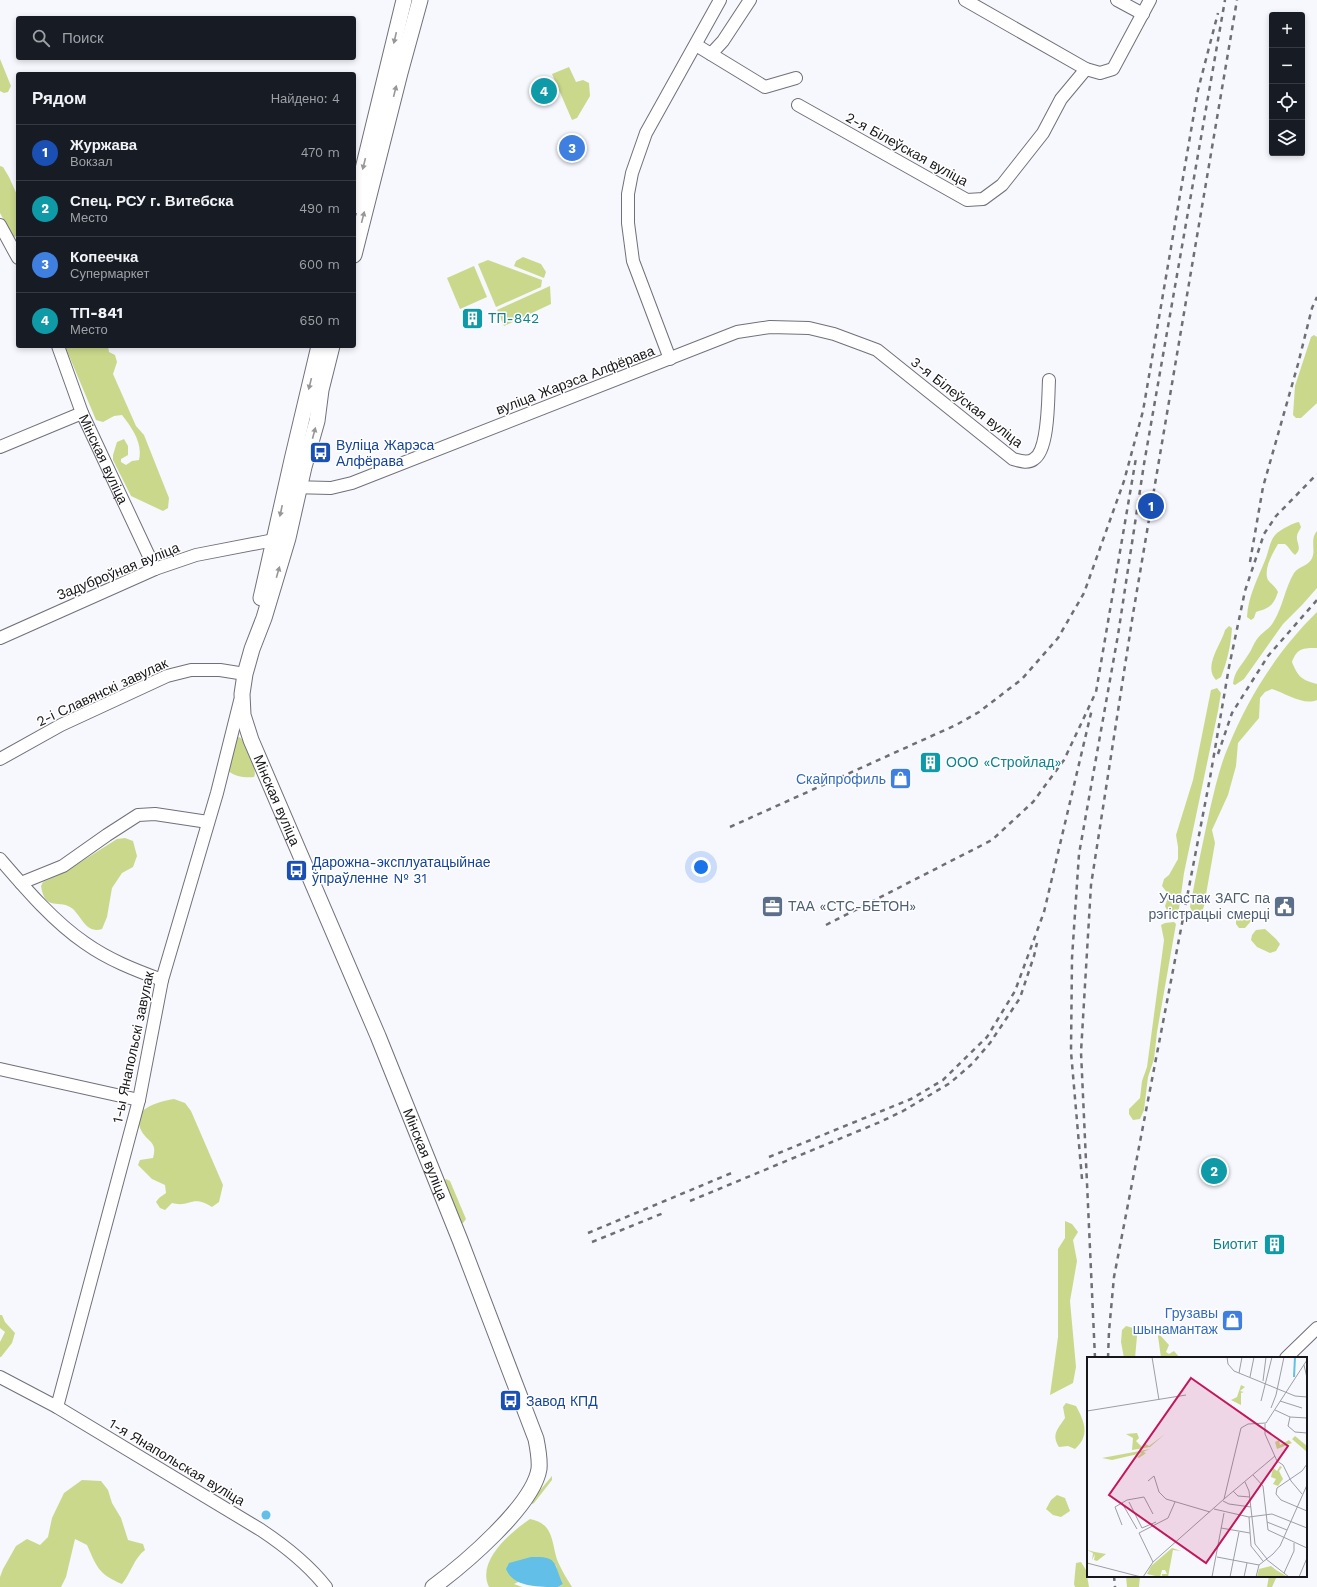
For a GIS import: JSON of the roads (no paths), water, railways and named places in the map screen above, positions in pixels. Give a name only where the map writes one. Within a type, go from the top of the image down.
[{"type":"main road","points":[[356,198],[404,0]]},
{"type":"main road","points":[[356,247],[420,0]]},
{"type":"main road","points":[[293,487],[319,348]]},
{"type":"main road","points":[[293,487],[304,467],[317,421],[321,390],[332,348]]},
{"type":"main road","name":"Мінская вуліца","points":[[293,487],[281,539],[262,590],[252,649],[244,674],[242,694],[243,715],[251,740],[378,1036],[460,1240],[536,1439],[539,1453],[539,1469],[536,1480],[529,1492],[502,1527],[477,1552],[433,1587]]},
{"type":"street","points":[[670,359],[633,261],[628,223],[628,194],[632,173],[646,133],[720,0]]},
{"type":"street","points":[[711,54],[724,41],[750,0]]},
{"type":"street","points":[[965,0],[1086,70],[1100,73],[1113,69],[1150,0]]},
{"type":"street","points":[[1117,0],[1143,14]]},
{"type":"street","points":[[696,45],[765,87],[796,78]]},
{"type":"street","name":"2-я Білеўская вуліца","points":[[798,105],[967,200],[983,199],[1002,186],[1043,133],[1061,99],[1086,70]]},
{"type":"street","points":[[0,225],[16,254]]},
{"type":"street","name":"вуліца Жарэса Алфёрава","points":[[293,487],[331,488],[352,483],[736,332],[770,327],[809,328],[834,334],[877,350]]},
{"type":"street","name":"Мінская вуліца","points":[[59,348],[82,413],[155,569]]},
{"type":"street","name":"3-я Білеўская вуліца","points":[[877,350],[1013,459],[1024,462],[1034,460],[1040,453],[1044,440],[1050,380]]},
{"type":"street","points":[[0,447],[82,413]]},
{"type":"street","name":"Задуброўная вуліца","points":[[0,638],[155,569],[196,555],[281,539]]},
{"type":"street","name":"2-і Славянскі завулак","points":[[0,759],[61,725],[167,676],[191,670],[220,670],[244,674]]},
{"type":"street","name":"1-ы Янапольскі завулак","points":[[57,1407],[139,1100],[162,980],[208,822],[242,694]]},
{"type":"street","points":[[21,883],[63,866],[107,835],[138,816],[155,814],[208,822]]},
{"type":"street","points":[[0,859],[65,928],[85,943],[120,964],[162,980]]},
{"type":"street","points":[[0,1069],[139,1100]]},
{"type":"street","points":[[1287,1357],[1317,1328]]},
{"type":"street","name":"1-я Янапольская вуліца","points":[[0,1377],[57,1407],[278,1541],[313,1570],[326,1587]]},
{"type":"water","points":[[266,1510],[271,1515],[266,1520],[261,1515]]},
{"type":"water","points":[[531,1557],[546,1558],[554,1562],[563,1584],[558,1587],[527,1585],[520,1583],[509,1575],[506,1569],[509,1563]]},
{"type":"railway","points":[[1082,1179],[1071,1052],[1072,958],[1079,854],[1118,635],[1144,464],[1225,0]]},
{"type":"railway","points":[[1095,1357],[1081,1052],[1091,885],[1133,614],[1237,0]]},
{"type":"railway","points":[[730,827],[956,725],[979,712],[1022,679],[1058,638],[1084,593],[1124,481],[1143,411],[1198,90],[1218,13]]},
{"type":"railway","points":[[1250,562],[1263,487],[1298,364],[1312,308],[1317,297]]},
{"type":"railway","points":[[826,925],[992,840],[1033,802],[1064,760],[1096,692],[1136,458]]},
{"type":"railway","points":[[1108,1357],[1114,1277],[1210,778],[1229,667],[1245,591],[1264,534],[1276,516],[1317,474]]},
{"type":"railway","points":[[1218,754],[1232,713],[1268,656],[1317,600]]},
{"type":"railway","points":[[769,1157],[911,1099],[943,1080],[987,1037],[1015,991],[1044,912],[1092,709]]},
{"type":"railway","points":[[690,1201],[880,1122],[903,1111],[950,1083],[972,1064],[990,1043],[1020,998],[1037,943]]},
{"type":"railway","points":[[588,1233],[734,1172]]},
{"type":"railway","points":[[592,1242],[666,1212]]},
{"type":"railway","points":[[1114,1577],[1115,1587]]},
{"type":"place","name":"ТП-841","points":[[544,91]]},
{"type":"place","name":"Копеечка","points":[[572,148]]},
{"type":"place","name":"ТП-842","points":[[472,318]]},
{"type":"place","name":"Вуліца Жарэса Алфёрава","points":[[320,453]]},
{"type":"place","name":"Журжава","points":[[1151,506]]},
{"type":"place","name":"ООО «Стройлад»","points":[[931,762]]},
{"type":"place","name":"Скайпрофиль","points":[[901,779]]},
{"type":"place","name":"Дарожна-эксплуатацыйнае ўпраўленне № 31","points":[[297,870]]},
{"type":"place","name":"ТАА «СТС-БЕТОН»","points":[[772,906]]},
{"type":"place","name":"Участак ЗАГС па рэгістрацыі смерці","points":[[1285,906]]},
{"type":"place","name":"Спец. РСУ г. Витебска","points":[[1214,1171]]},
{"type":"place","name":"Биотит","points":[[1274,1244]]},
{"type":"place","name":"Грузавы шынамантаж","points":[[1233,1321]]},
{"type":"place","name":"Завод КПД","points":[[511,1401]]}]
